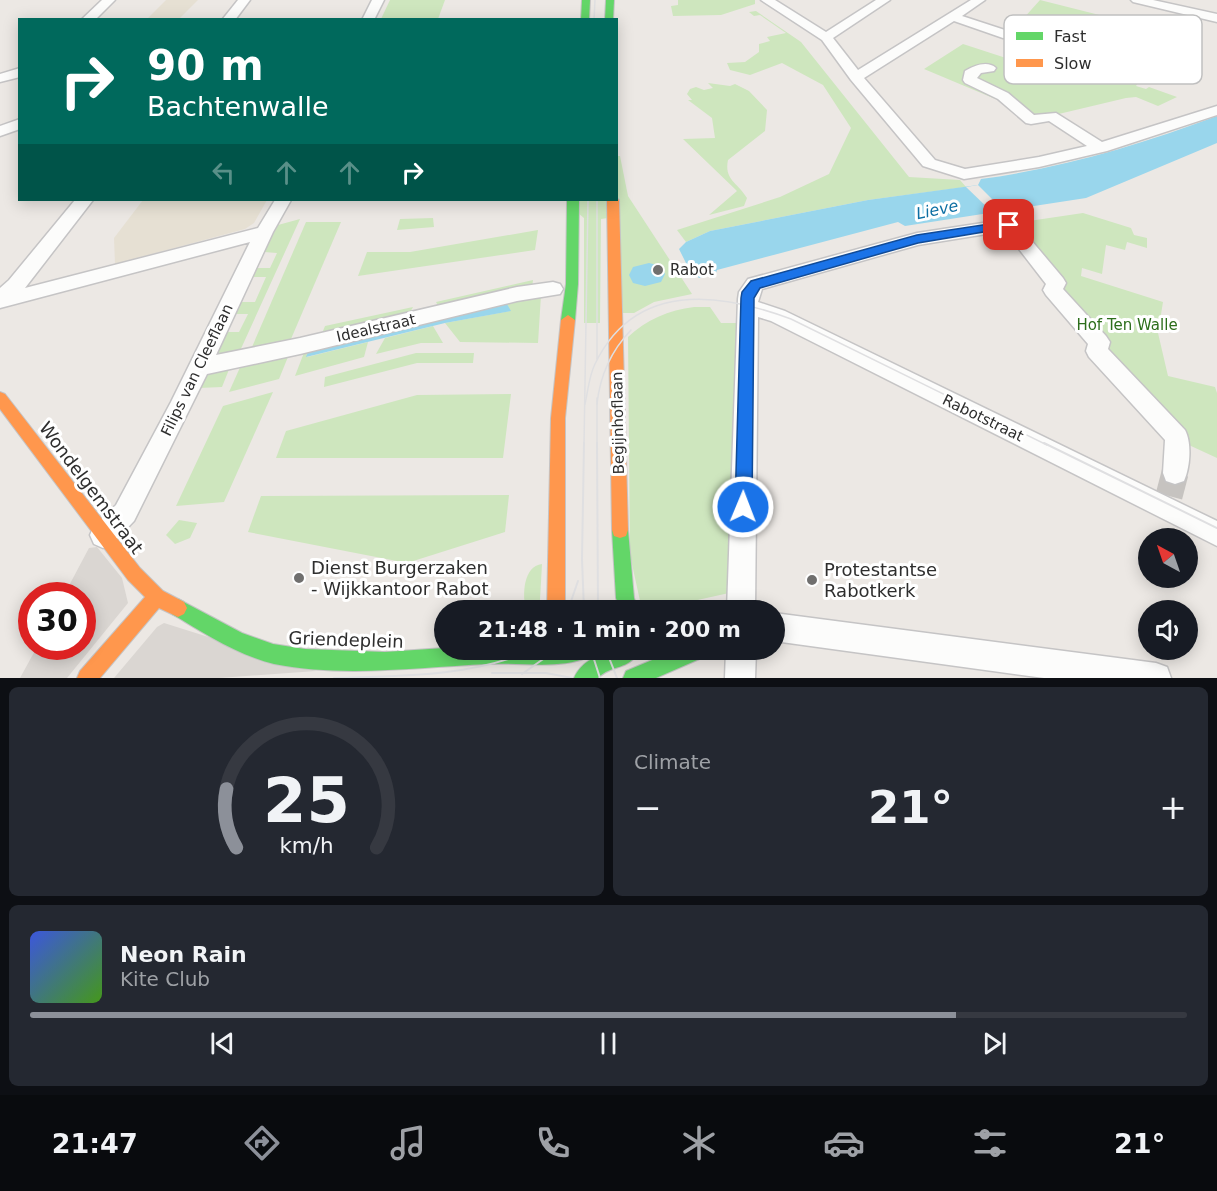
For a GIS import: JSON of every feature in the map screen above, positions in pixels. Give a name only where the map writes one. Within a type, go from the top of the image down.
[{"type":"main road","points":[[585,18],[586,0]]},
{"type":"main road","points":[[609,18],[610,0]]},
{"type":"main road","points":[[556,600],[558,418],[572,284],[573,201]]},
{"type":"main road","name":"Begijnhoflaan","points":[[613,201],[621,559],[626,600]]},
{"type":"main road","name":"Wondelgemstraat","points":[[0,398],[103,535],[134,574],[157,597]]},
{"type":"main road","points":[[87,678],[157,597]]},
{"type":"main road","name":"Griendeplein","points":[[157,597],[237,640],[273,654],[305,659],[386,662],[434,658]]},
{"type":"main road","points":[[584,678],[596,666],[613,660]]},
{"type":"main road","points":[[633,678],[673,660]]},
{"type":"street","points":[[89,18],[109,0]]},
{"type":"street","points":[[230,18],[244,0]]},
{"type":"street","points":[[369,18],[378,0]]},
{"type":"street","points":[[769,0],[826,37],[856,77],[929,163],[964,174],[1017,167],[1101,148],[1217,110]]},
{"type":"street","points":[[826,37],[884,0]]},
{"type":"street","points":[[856,77],[979,0]]},
{"type":"street","points":[[1137,0],[1217,18]]},
{"type":"street","points":[[953,17],[1004,34]]},
{"type":"street","points":[[989,68],[972,72],[970,80],[1003,96],[1031,120],[1051,116],[1101,148]]},
{"type":"street","points":[[0,78],[18,73]]},
{"type":"street","points":[[0,131],[18,124]]},
{"type":"street","points":[[0,300],[16,285],[83,201]]},
{"type":"street","name":"Filips van Cleeflaan","points":[[103,535],[125,513],[264,232],[282,201]]},
{"type":"street","points":[[741,600],[749,292],[755,284],[917,239],[1009,225],[1056,283],[1053,290],[1099,342],[1097,351],[1177,437],[1170,493]]},
{"type":"street","points":[[0,300],[264,232]]},
{"type":"street","name":"Idealstraat","points":[[198,367],[300,346],[517,294],[553,289]]},
{"type":"street","name":"Rabotstraat","points":[[748,306],[778,316],[1170,493],[1217,534]]},
{"type":"street","points":[[785,628],[1156,678]]},
{"type":"street","points":[[740,678],[741,660]]},
{"type":"shaded area","points":[[166,0],[198,0],[180,18],[148,18]]},
{"type":"shaded area","points":[[142,201],[266,201],[254,223],[245,229],[115,264],[114,238]]},
{"type":"shaded area","points":[[97,547],[122,578],[128,603],[96,642],[96,582],[71,582],[89,548]]},
{"type":"shaded area","points":[[164,623],[316,671],[219,678],[114,678],[157,627]]},
{"type":"shaded area","points":[[30,660],[82,660],[67,678],[20,678]]},
{"type":"green space","points":[[390,0],[445,0],[438,18],[381,18]]},
{"type":"green space","points":[[678,0],[755,0],[755,4],[721,15],[673,16],[671,6],[678,5]]},
{"type":"green space","points":[[1040,0],[1099,15],[1026,15]]},
{"type":"green space","points":[[756,11],[801,42],[909,177],[960,180],[966,187],[868,200],[710,231],[686,242],[677,230],[780,197],[829,174],[851,128],[823,85],[782,63],[750,75],[730,70],[727,63],[745,62],[759,52],[759,44],[770,41],[767,37],[786,33],[760,15],[754,16],[749,12]]},
{"type":"green space","points":[[963,44],[1004,57],[1004,84],[1137,84],[1136,86],[1146,89],[1149,87],[1177,97],[1158,106],[1136,97],[1126,98],[1025,122],[1005,103],[924,69]]},
{"type":"green space","points":[[708,83],[730,86],[735,84],[749,91],[767,110],[765,131],[728,160],[727,167],[730,177],[747,198],[744,206],[709,215],[737,191],[683,139],[715,138],[712,118],[688,100],[692,100],[687,94],[690,89],[696,87],[704,90],[713,88]]},
{"type":"green space","points":[[618,156],[620,156],[628,196],[692,294],[654,302],[634,313],[623,313],[617,201]]},
{"type":"green space","points":[[578,201],[608,201],[608,218],[601,219],[600,323],[584,323],[584,218],[578,213]]},
{"type":"green space","name":"Hof Ten Walle","points":[[1083,213],[1131,228],[1134,235],[1147,238],[1147,248],[1127,242],[1125,250],[1106,245],[1102,274],[1082,268],[1081,276],[1163,302],[1158,333],[1168,376],[1215,387],[1217,393],[1217,458],[1165,434],[1012,235],[1029,221]]},
{"type":"green space","points":[[433,218],[434,227],[397,230],[400,219]]},
{"type":"green space","points":[[300,219],[239,353],[216,353],[226,332],[239,332],[248,314],[235,314],[240,302],[255,302],[266,277],[252,277],[257,268],[270,268],[277,253],[264,252],[278,225]]},
{"type":"green space","points":[[306,222],[341,222],[291,339],[252,347]]},
{"type":"green space","points":[[538,230],[535,250],[358,276],[367,252],[410,252]]},
{"type":"green space","points":[[533,280],[532,288],[440,309],[436,302]]},
{"type":"green space","points":[[541,295],[538,343],[460,342],[445,323],[510,311],[507,304]]},
{"type":"green space","points":[[413,307],[408,316],[321,336],[325,326]]},
{"type":"green space","points":[[694,307],[710,307],[721,323],[737,323],[729,593],[698,600],[640,600],[630,555],[628,337],[658,317]]},
{"type":"green space","points":[[433,326],[443,343],[421,343],[376,354],[385,338]]},
{"type":"green space","points":[[368,342],[364,357],[295,376],[305,350],[309,349],[307,357]]},
{"type":"green space","points":[[290,352],[279,379],[229,392],[242,363]]},
{"type":"green space","points":[[416,353],[474,353],[473,363],[417,363],[324,387],[325,377]]},
{"type":"green space","points":[[230,367],[222,387],[199,388],[205,375]]},
{"type":"green space","points":[[273,392],[224,502],[176,506],[223,406]]},
{"type":"green space","points":[[511,394],[503,458],[276,458],[286,431],[417,395]]},
{"type":"green space","points":[[509,495],[505,532],[407,563],[248,532],[261,496]]},
{"type":"green space","points":[[179,520],[197,523],[190,538],[175,544],[166,535]]},
{"type":"green space","points":[[542,564],[540,600],[524,600],[525,582],[531,570]]},
{"type":"water","points":[[1217,116],[1217,143],[1086,198],[905,226],[898,222],[717,270],[716,273],[699,278],[688,267],[679,249],[686,242],[710,231],[868,200],[978,185],[981,179],[1071,162],[1159,137]]},
{"type":"water","points":[[507,304],[511,311],[445,323],[306,357],[309,349]]},
{"type":"pier","points":[[978,185],[1003,210],[992,212],[966,187]]},
{"type":"waterway","name":"Lieve","points":[[645,275],[649,274]]},
{"type":"tunnel","points":[[1169,496],[1175,473]]},
{"type":"tram line","points":[[594,18],[595,0]]},
{"type":"tram line","points":[[584,445],[588,201]]},
{"type":"tram line","points":[[597,201],[597,359]]},
{"type":"tram line","points":[[585,404],[595,364],[612,337],[632,318],[656,306],[681,300],[708,299],[736,303],[791,319],[1047,445]]},
{"type":"tram line","points":[[597,404],[608,364],[618,346],[631,330]]},
{"type":"tram line","points":[[597,398],[597,404]]},
{"type":"tram line","points":[[597,404],[597,443]]},
{"type":"tram line","points":[[584,443],[584,600]]},
{"type":"tram line","points":[[597,443],[598,600]]},
{"type":"tram line","points":[[1044,443],[1217,528]]},
{"type":"tram line","points":[[571,600],[578,581]]},
{"type":"tram line","points":[[334,678],[435,673],[505,660]]},
{"type":"tram line","points":[[523,673],[542,660]]},
{"type":"tram line","points":[[594,660],[600,678]]},
{"type":"tram line","points":[[610,660],[617,678]]},
{"type":"tram line","points":[[492,673],[523,673]]},
{"type":"tram line","points":[[523,673],[546,673],[572,678]]},
{"type":"traffic: fast","points":[[585,18],[586,0]]},
{"type":"traffic: fast","points":[[609,18],[610,0]]},
{"type":"traffic: fast","points":[[568,320],[572,284],[573,201]]},
{"type":"traffic: fast","points":[[620,530],[626,600]]},
{"type":"traffic: fast","points":[[178,608],[237,641],[273,654],[305,659],[385,662],[434,658]]},
{"type":"traffic: fast","points":[[584,678],[596,666],[613,660]]},
{"type":"traffic: fast","points":[[633,678],[674,660]]},
{"type":"traffic: slow","points":[[613,201],[620,530]]},
{"type":"traffic: slow","points":[[556,600],[558,418],[568,320]]},
{"type":"traffic: slow","points":[[0,398],[134,574],[157,597],[178,608]]},
{"type":"traffic: slow","points":[[87,678],[157,597]]},
{"type":"place","name":"Rabot","points":[[658,270]]},
{"type":"place","name":"Dienst Burgerzaken - Wijkkantoor Rabot","points":[[299,578]]},
{"type":"place","name":"Protestantse Rabotkerk","points":[[812,580]]},
{"type":"route","points":[[743,507],[748,298],[755,284],[917,239],[1009,225]]}]
